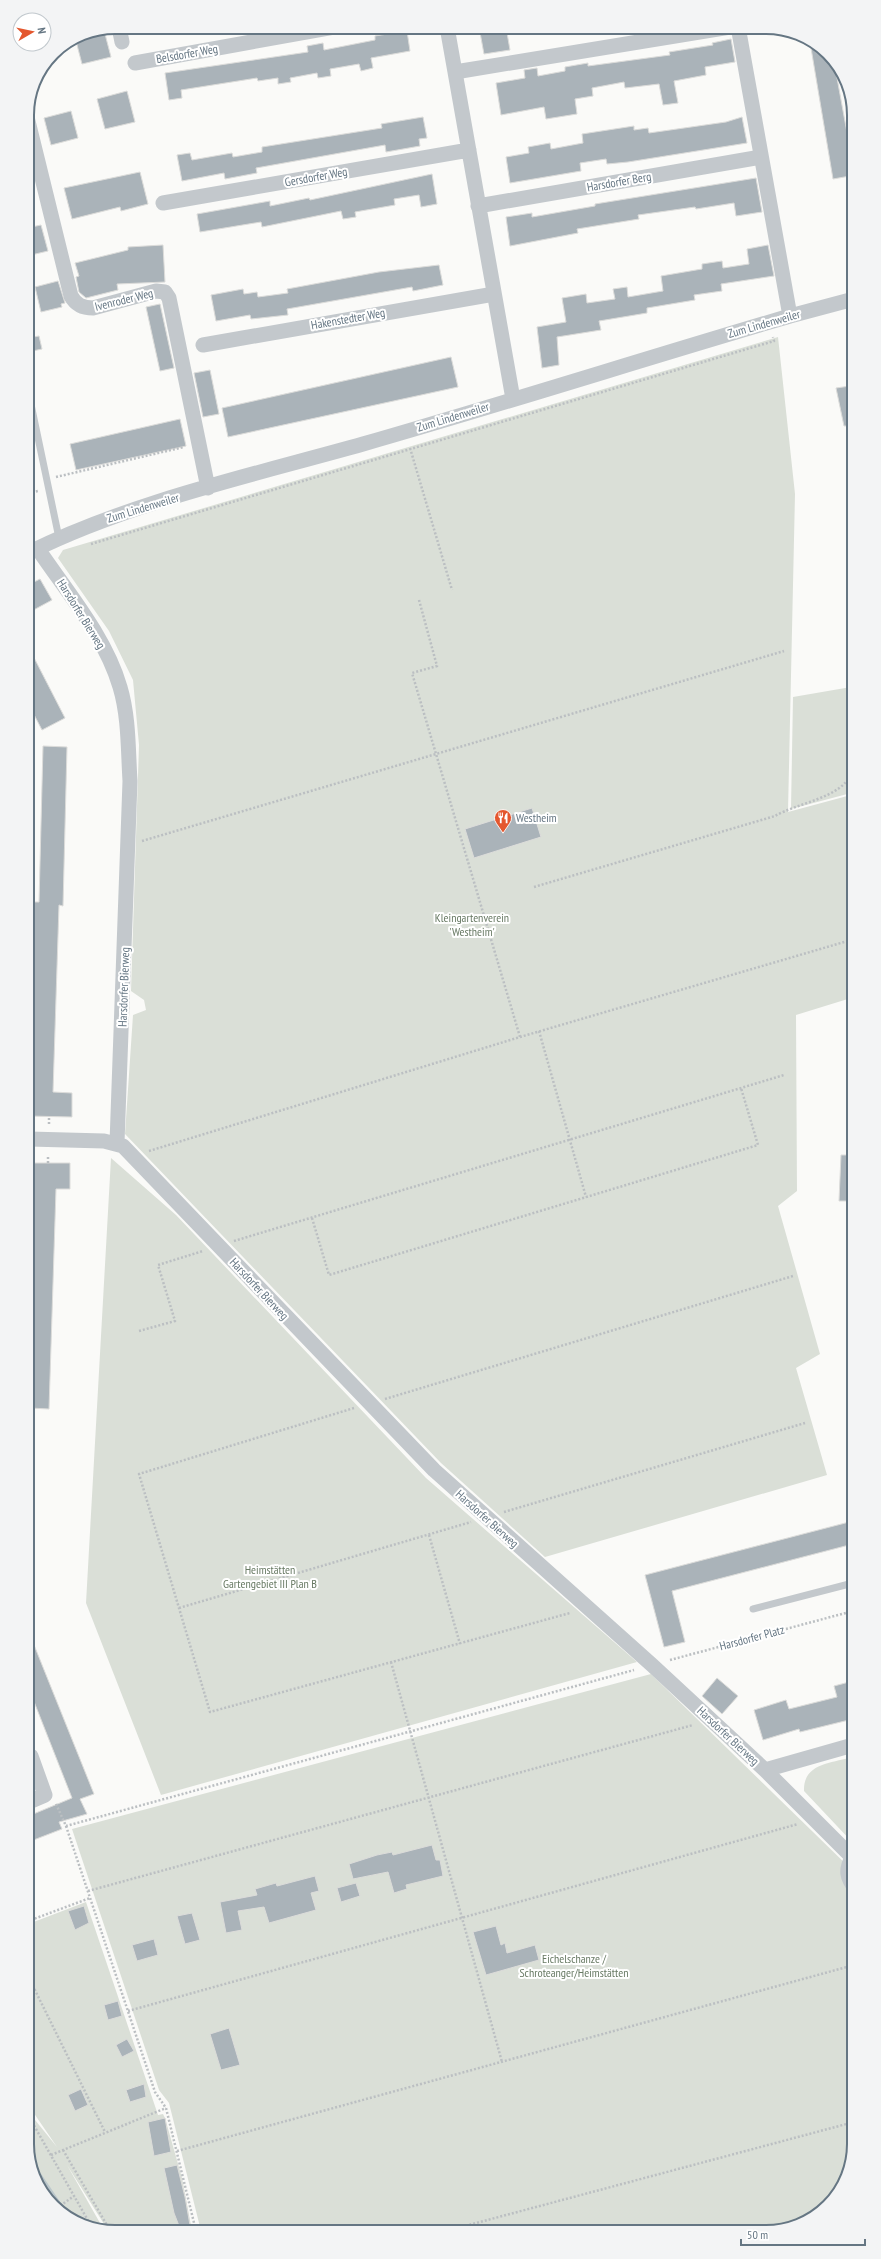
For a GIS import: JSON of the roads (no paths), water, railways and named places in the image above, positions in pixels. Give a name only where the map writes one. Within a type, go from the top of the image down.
[{"type":"street","points":[[120,34],[122,42]]},
{"type":"street","name":"Belsdorfer Weg","points":[[135,64],[296,34]]},
{"type":"street","points":[[448,34],[513,399]]},
{"type":"street","points":[[455,72],[687,34]]},
{"type":"street","points":[[739,34],[790,316]]},
{"type":"street","name":"Ivenroder Weg","points":[[34,145],[72,298],[80,306],[93,308],[156,291],[167,294],[208,488]]},
{"type":"street","name":"Gersdorfer Weg","points":[[163,204],[468,150]]},
{"type":"street","name":"Harsdorfer Berg","points":[[478,206],[761,157]]},
{"type":"street","name":"Hakenstedter Weg","points":[[203,345],[494,294]]},
{"type":"street","name":"Zum Lindenweiler","points":[[34,550],[59,538],[104,520],[208,488],[790,316],[847,301]]},
{"type":"street","name":"Harsdorfer Bierweg","points":[[34,552],[99,638],[120,687],[127,727],[130,781],[117,1143],[132,1156],[434,1470],[652,1665],[765,1770],[847,1851]]},
{"type":"street","points":[[34,1140],[104,1141],[117,1143]]},
{"type":"street","points":[[765,1770],[847,1747]]},
{"type":"street","points":[[34,1764],[45,1795],[34,1800]]},
{"type":"lane","points":[[34,420],[59,538]]},
{"type":"lane","points":[[753,1608],[847,1584]]},
{"type":"lane","points":[[847,1861],[843,1865],[844,1874],[847,1880]]},
{"type":"place","name":"Westheim","points":[[503,833]]},
{"type":"park label","name":"Kleingartenverein 'Westheim'","points":[[472,925]]},
{"type":"park label","name":"Heimstätten Gartengebiet III Plan B","points":[[270,1577]]},
{"type":"park label","name":"Eichelschanze / Schroteanger/Heimstätten","points":[[574,1966]]}]
